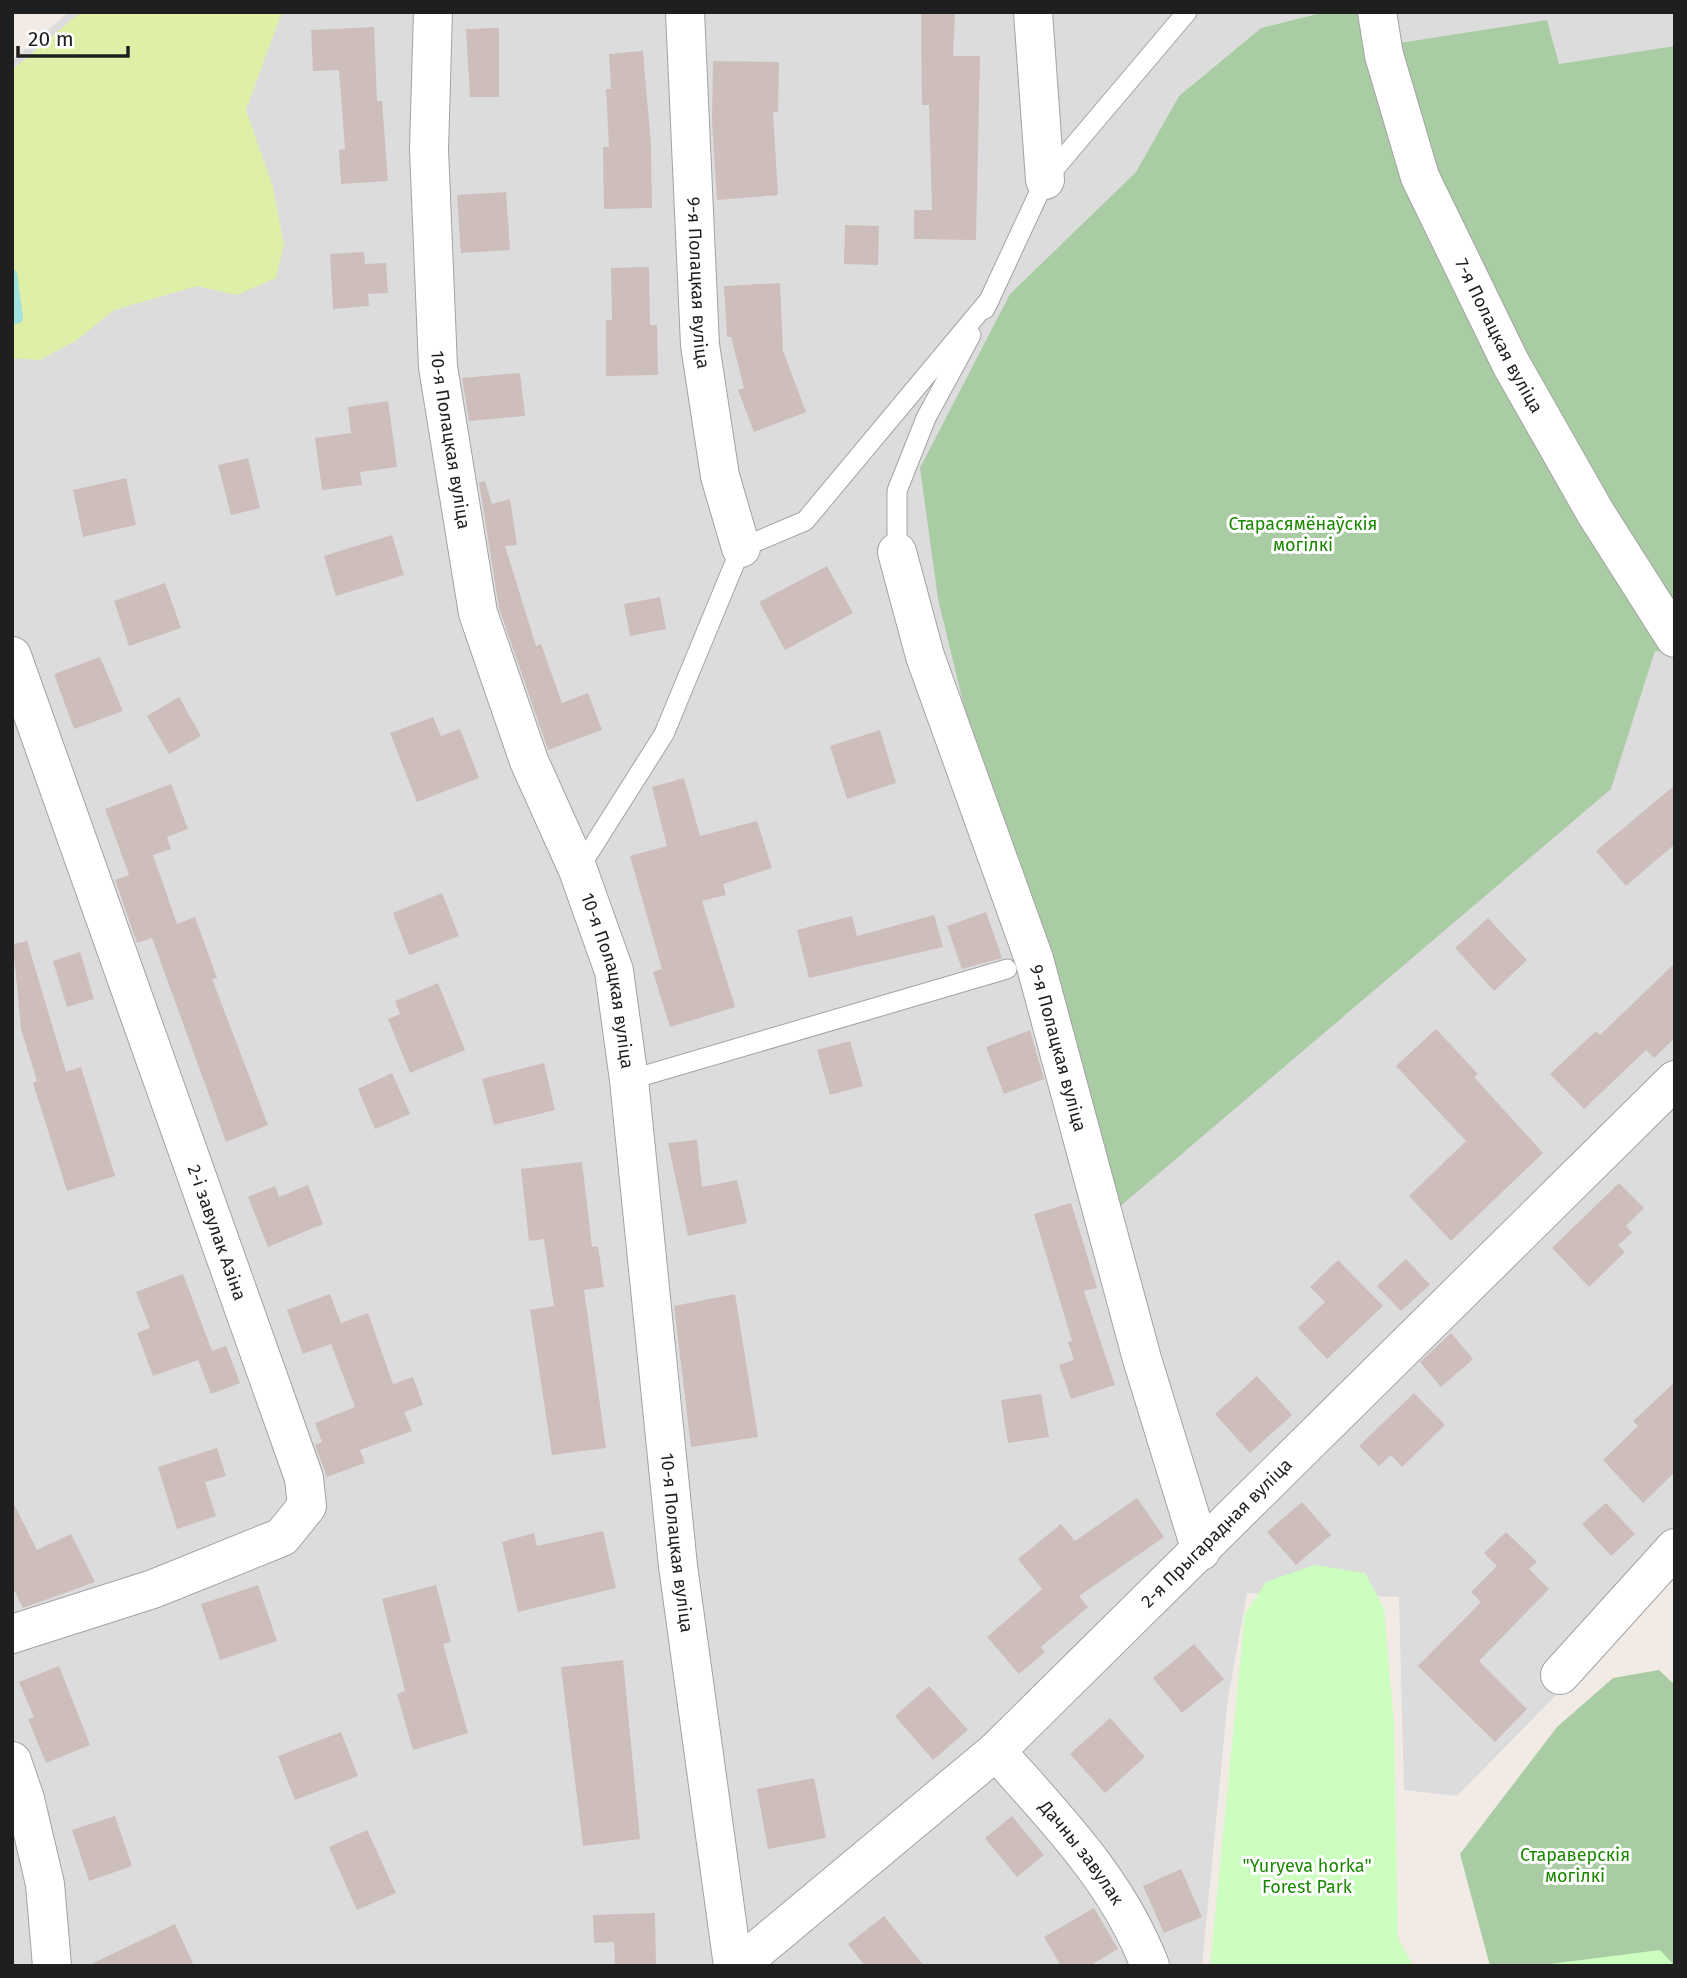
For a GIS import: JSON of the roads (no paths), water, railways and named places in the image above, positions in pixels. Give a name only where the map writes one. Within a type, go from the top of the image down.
[{"type":"street","name":"10-я Полацкая вуліца","points":[[433,12],[429,149],[438,368],[478,613],[529,761],[578,870],[614,971],[629,1080],[678,1566],[735,1966]]},
{"type":"street","name":"9-я Полацкая вуліца","points":[[685,12],[700,345],[720,476],[741,548]]},
{"type":"street","points":[[1034,12],[1045,180]]},
{"type":"street","name":"7-я Полацкая вуліца","points":[[1377,12],[1384,55],[1420,177],[1511,365],[1595,512],[1675,638]]},
{"type":"street","name":"9-я Полацкая вуліца","points":[[897,552],[925,656],[1034,960],[1142,1359],[1201,1550]]},
{"type":"street","name":"2-і завулак Азіна","points":[[12,656],[304,1478],[307,1506],[282,1537],[153,1589],[12,1634]]},
{"type":"street","name":"2-я Прыгарадная вуліца","points":[[735,1966],[996,1751],[1675,1080]]},
{"type":"street","points":[[1560,1675],[1675,1548]]},
{"type":"street","name":"Дачны завулак","points":[[996,1751],[1094,1861],[1138,1934],[1150,1966]]},
{"type":"street","points":[[12,1761],[25,1799],[46,1884],[52,1966]]},
{"type":"lane","points":[[897,552],[897,491],[926,418],[990,299],[1045,180],[1187,12]]},
{"type":"lane","points":[[578,870],[664,734],[741,548],[805,521],[990,299]]},
{"type":"lane","points":[[629,1080],[1007,969]]},
{"type":"waterway","points":[[12,274],[18,318],[12,320]]},
{"type":"park label","name":"Старасямёнаўскія могілкі","points":[[1303,534]]},
{"type":"park label","name":"Стараверскія могілкі","points":[[1575,1865]]},
{"type":"park label","name":"\"Yuryeva horka\" Forest Park","points":[[1307,1876]]}]
